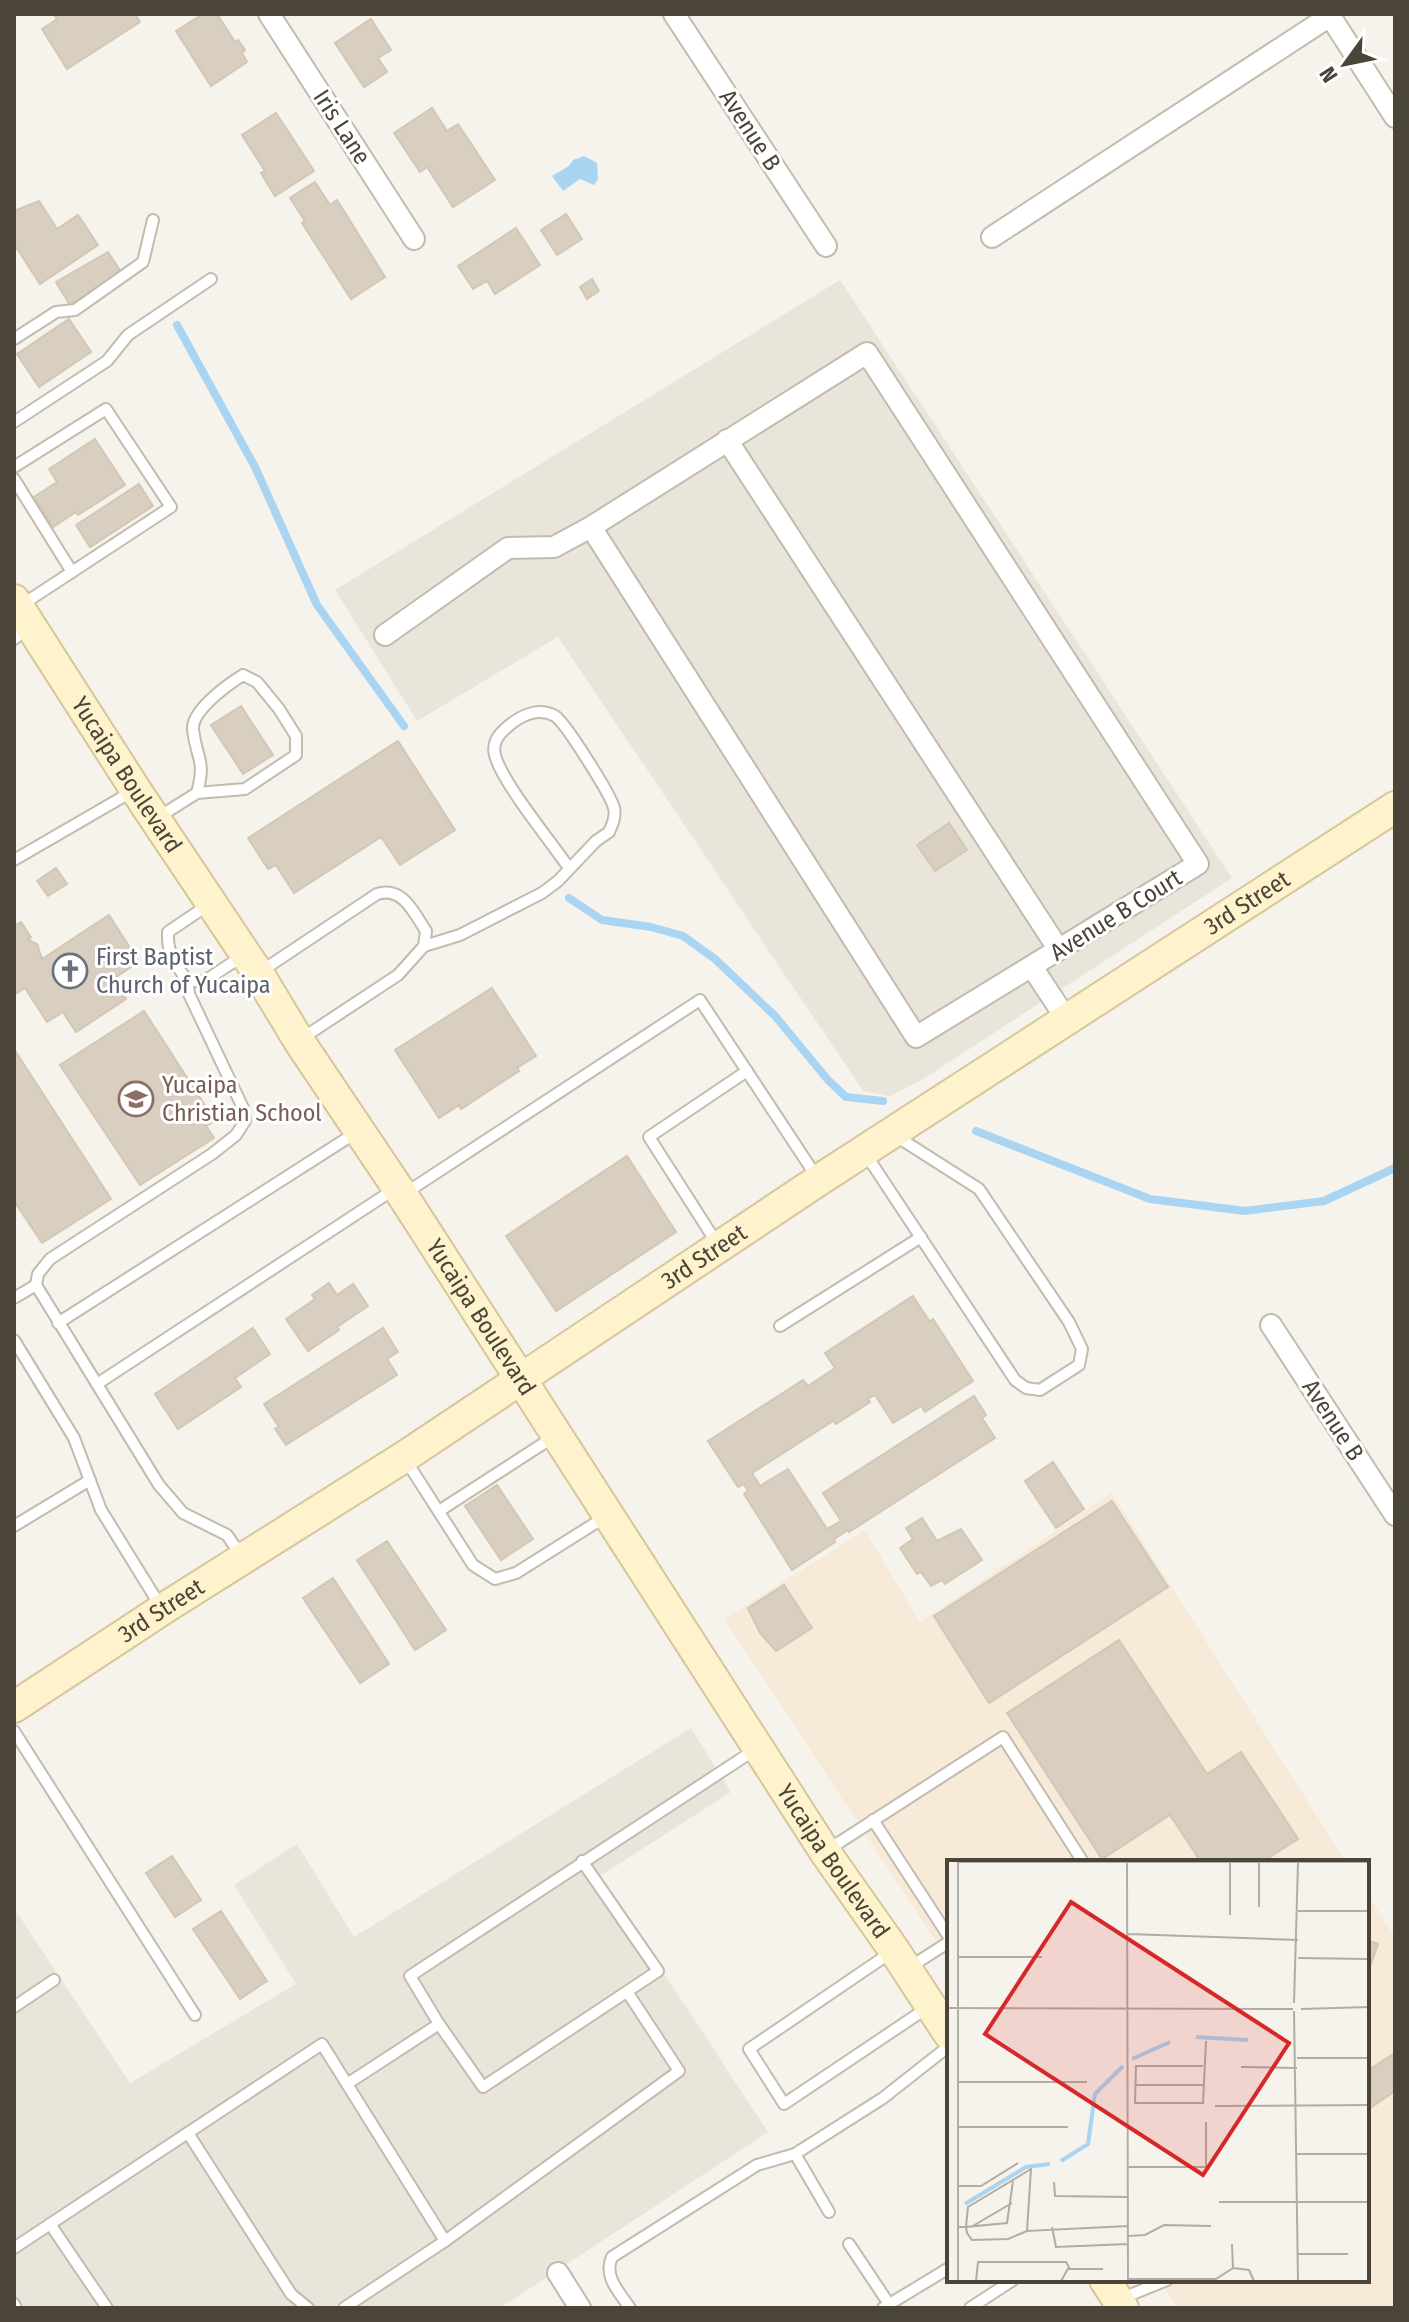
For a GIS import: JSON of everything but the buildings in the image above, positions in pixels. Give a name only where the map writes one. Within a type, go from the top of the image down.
[{"type":"street","name":"Iris Lane","points":[[269,14],[414,239]]},
{"type":"street","name":"Avenue B","points":[[674,14],[826,246]]},
{"type":"street","points":[[992,237],[1330,16],[1395,117]]},
{"type":"street","name":"Avenue B Court","points":[[385,635],[508,548],[554,547],[591,527],[867,353],[1198,864],[916,1037],[591,527]]},
{"type":"street","points":[[727,440],[1059,950]]},
{"type":"street","name":"Yucaipa Boulevard","points":[[19,618],[252,964],[825,1852],[901,1959],[947,2031]]},
{"type":"street","name":"3rd Street","points":[[14,1707],[404,1457],[819,1180],[1395,807]]},
{"type":"street","points":[[1032,967],[1067,1020]]},
{"type":"street","name":"Avenue B","points":[[1271,1325],[1395,1515]]},
{"type":"street","points":[[558,2273],[580,2308]]},
{"type":"lane","points":[[14,339],[56,312],[75,310],[143,262],[153,220]]},
{"type":"lane","points":[[14,422],[107,361],[128,335],[211,279]]},
{"type":"lane","points":[[14,467],[106,409],[171,507],[72,572],[19,618]]},
{"type":"lane","points":[[14,479],[72,572]]},
{"type":"lane","points":[[156,819],[197,793],[245,789],[296,755],[296,736],[279,709],[257,682],[243,675],[225,686],[195,717],[193,728],[203,766],[197,793]]},
{"type":"lane","points":[[299,1041],[398,975],[424,946],[460,935],[542,893],[609,832],[615,810],[605,788],[557,716],[540,711],[524,715],[509,725],[496,737],[494,753],[512,786],[569,868]]},
{"type":"lane","points":[[14,860],[135,789]]},
{"type":"lane","points":[[187,980],[203,982],[252,964],[387,891],[407,901],[426,931],[424,946]]},
{"type":"lane","points":[[209,903],[168,932],[167,950],[187,980],[189,994],[243,1108],[245,1121],[236,1135],[212,1154],[50,1259],[38,1274],[36,1285],[159,1485],[183,1513],[227,1535],[243,1559]]},
{"type":"lane","points":[[97,1384],[700,1000],[819,1180]]},
{"type":"lane","points":[[720,1248],[649,1137],[747,1071]]},
{"type":"lane","points":[[58,1323],[358,1131]]},
{"type":"lane","points":[[864,1151],[1015,1380],[1026,1388],[1040,1390],[1079,1365],[1082,1349],[1069,1322],[979,1189],[892,1133]]},
{"type":"lane","points":[[780,1326],[921,1237]]},
{"type":"lane","points":[[14,1298],[36,1285]]},
{"type":"lane","points":[[14,1340],[74,1438],[101,1510],[163,1609]]},
{"type":"lane","points":[[439,1511],[556,1435]]},
{"type":"lane","points":[[404,1457],[473,1565],[495,1579],[516,1573],[607,1516]]},
{"type":"lane","points":[[14,1526],[90,1480]]},
{"type":"lane","points":[[14,1731],[195,2015]]},
{"type":"lane","points":[[825,1852],[1003,1737],[1080,1860]]},
{"type":"lane","points":[[582,1861],[658,1971],[483,2087],[410,1976],[582,1861],[758,1748]]},
{"type":"lane","points":[[873,1820],[947,1936]]},
{"type":"lane","points":[[931,2005],[784,2104],[749,2049],[901,1959],[947,1940]]},
{"type":"lane","points":[[14,2007],[54,1980]]},
{"type":"lane","points":[[344,2308],[445,2241],[679,2071],[628,1993]]},
{"type":"lane","points":[[347,2084],[439,2024]]},
{"type":"lane","points":[[14,2248],[322,2044],[445,2241]]},
{"type":"lane","points":[[630,2308],[609,2276],[608,2266],[612,2257],[757,2165],[795,2154],[883,2098],[947,2048]]},
{"type":"lane","points":[[188,2133],[291,2294],[308,2308]]},
{"type":"lane","points":[[795,2154],[829,2212]]},
{"type":"lane","points":[[50,2224],[107,2308]]},
{"type":"lane","points":[[849,2244],[886,2306],[947,2269]]},
{"type":"lane","points":[[970,2308],[1010,2282]]},
{"type":"lane","points":[[1115,2296],[1160,2282]]},
{"type":"shaded area","points":[[840,280],[1232,878],[923,1079],[890,1096],[863,1091],[558,637],[417,721],[335,590]]},
{"type":"shaded area","points":[[1112,1493],[1345,1860],[947,1860],[947,1958],[724,1619],[865,1530],[920,1622]]},
{"type":"shaded area","points":[[691,1728],[731,1792],[600,1876],[768,2132],[500,2308],[14,2308],[14,1908],[130,2083],[296,1984],[234,1885],[297,1844],[354,1937]]},
{"type":"shaded area","points":[[1369,1897],[1395,1937],[1395,2308],[1177,2308],[1160,2282],[1369,2282]]},
{"type":"water","points":[[584,156],[597,163],[598,179],[594,185],[580,179],[563,191],[552,176],[573,160]]},
{"type":"waterway","points":[[177,325],[255,467],[317,605],[404,726]]},
{"type":"waterway","points":[[569,898],[602,920],[651,927],[683,936],[715,959],[775,1016],[846,1097],[883,1101]]},
{"type":"waterway","points":[[976,1131],[1150,1199],[1245,1211],[1324,1201],[1395,1168]]},
{"type":"place","name":"First Baptist Church of Yucaipa","points":[[70,971]]},
{"type":"place","name":"Yucaipa Christian School","points":[[136,1099]]}]
